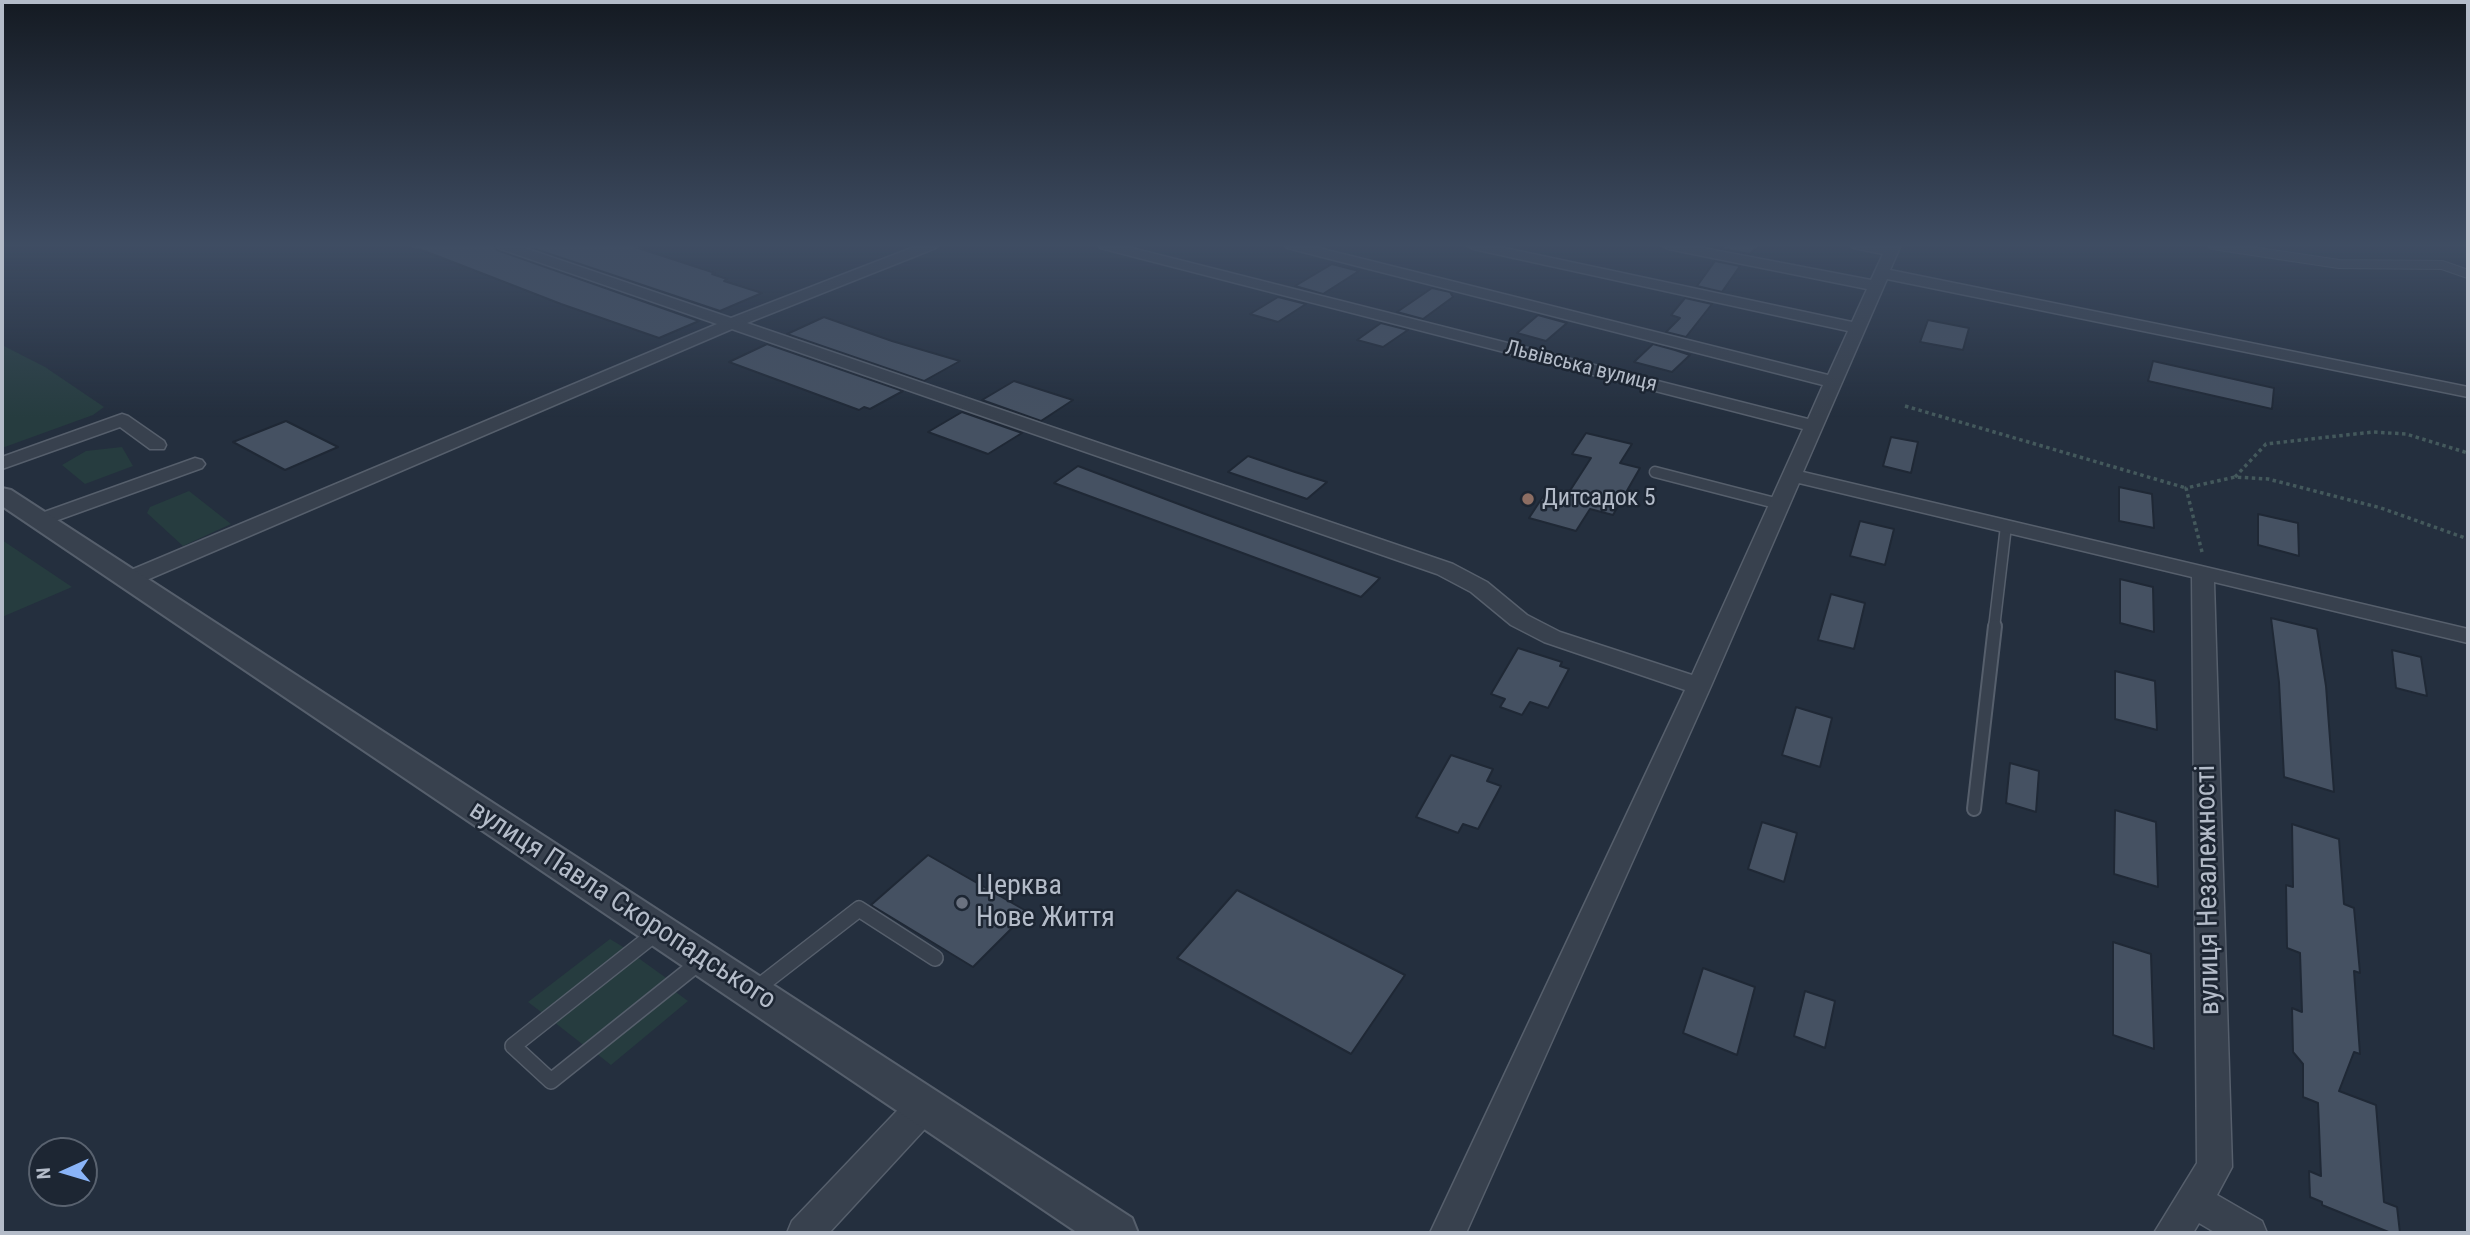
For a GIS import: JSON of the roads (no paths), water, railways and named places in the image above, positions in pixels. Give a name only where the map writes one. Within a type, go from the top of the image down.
[{"type":"street","points":[[674,303],[1445,569],[1479,587],[1518,620],[1552,637],[1699,686]]},
{"type":"street","points":[[127,580],[784,303]]},
{"type":"street","name":"Львівська вулиця","points":[[1333,303],[1813,426]]},
{"type":"street","points":[[1522,303],[1833,382]]},
{"type":"street","points":[[1741,303],[1857,328]]},
{"type":"street","points":[[1448,1233],[1699,686],[1868,303]]},
{"type":"street","points":[[2062,303],[2468,392]]},
{"type":"street","points":[[2,463],[122,420],[157,445]]},
{"type":"street","points":[[40,520],[195,464]]},
{"type":"street","points":[[1791,475],[2468,636]]},
{"type":"street","name":"вулиця Павла Скоропадського","points":[[2,495],[1116,1233]]},
{"type":"street","name":"вулиця Незалежності","points":[[2172,1233],[2195,1201],[2214,1167],[2203,574]]},
{"type":"street","points":[[805,1233],[924,1106]]},
{"type":"street","points":[[2195,1201],[2249,1233]]},
{"type":"lane","points":[[1655,472],[1779,504]]},
{"type":"lane","points":[[1974,809],[2006,526]]},
{"type":"lane","points":[[752,992],[859,909],[935,958]]},
{"type":"lane","points":[[659,931],[513,1046],[551,1081],[703,960]]},
{"type":"place","name":"Дитсадок 5","points":[[1528,499]]},
{"type":"place","name":"Церква Нове Життя","points":[[962,903]]}]
